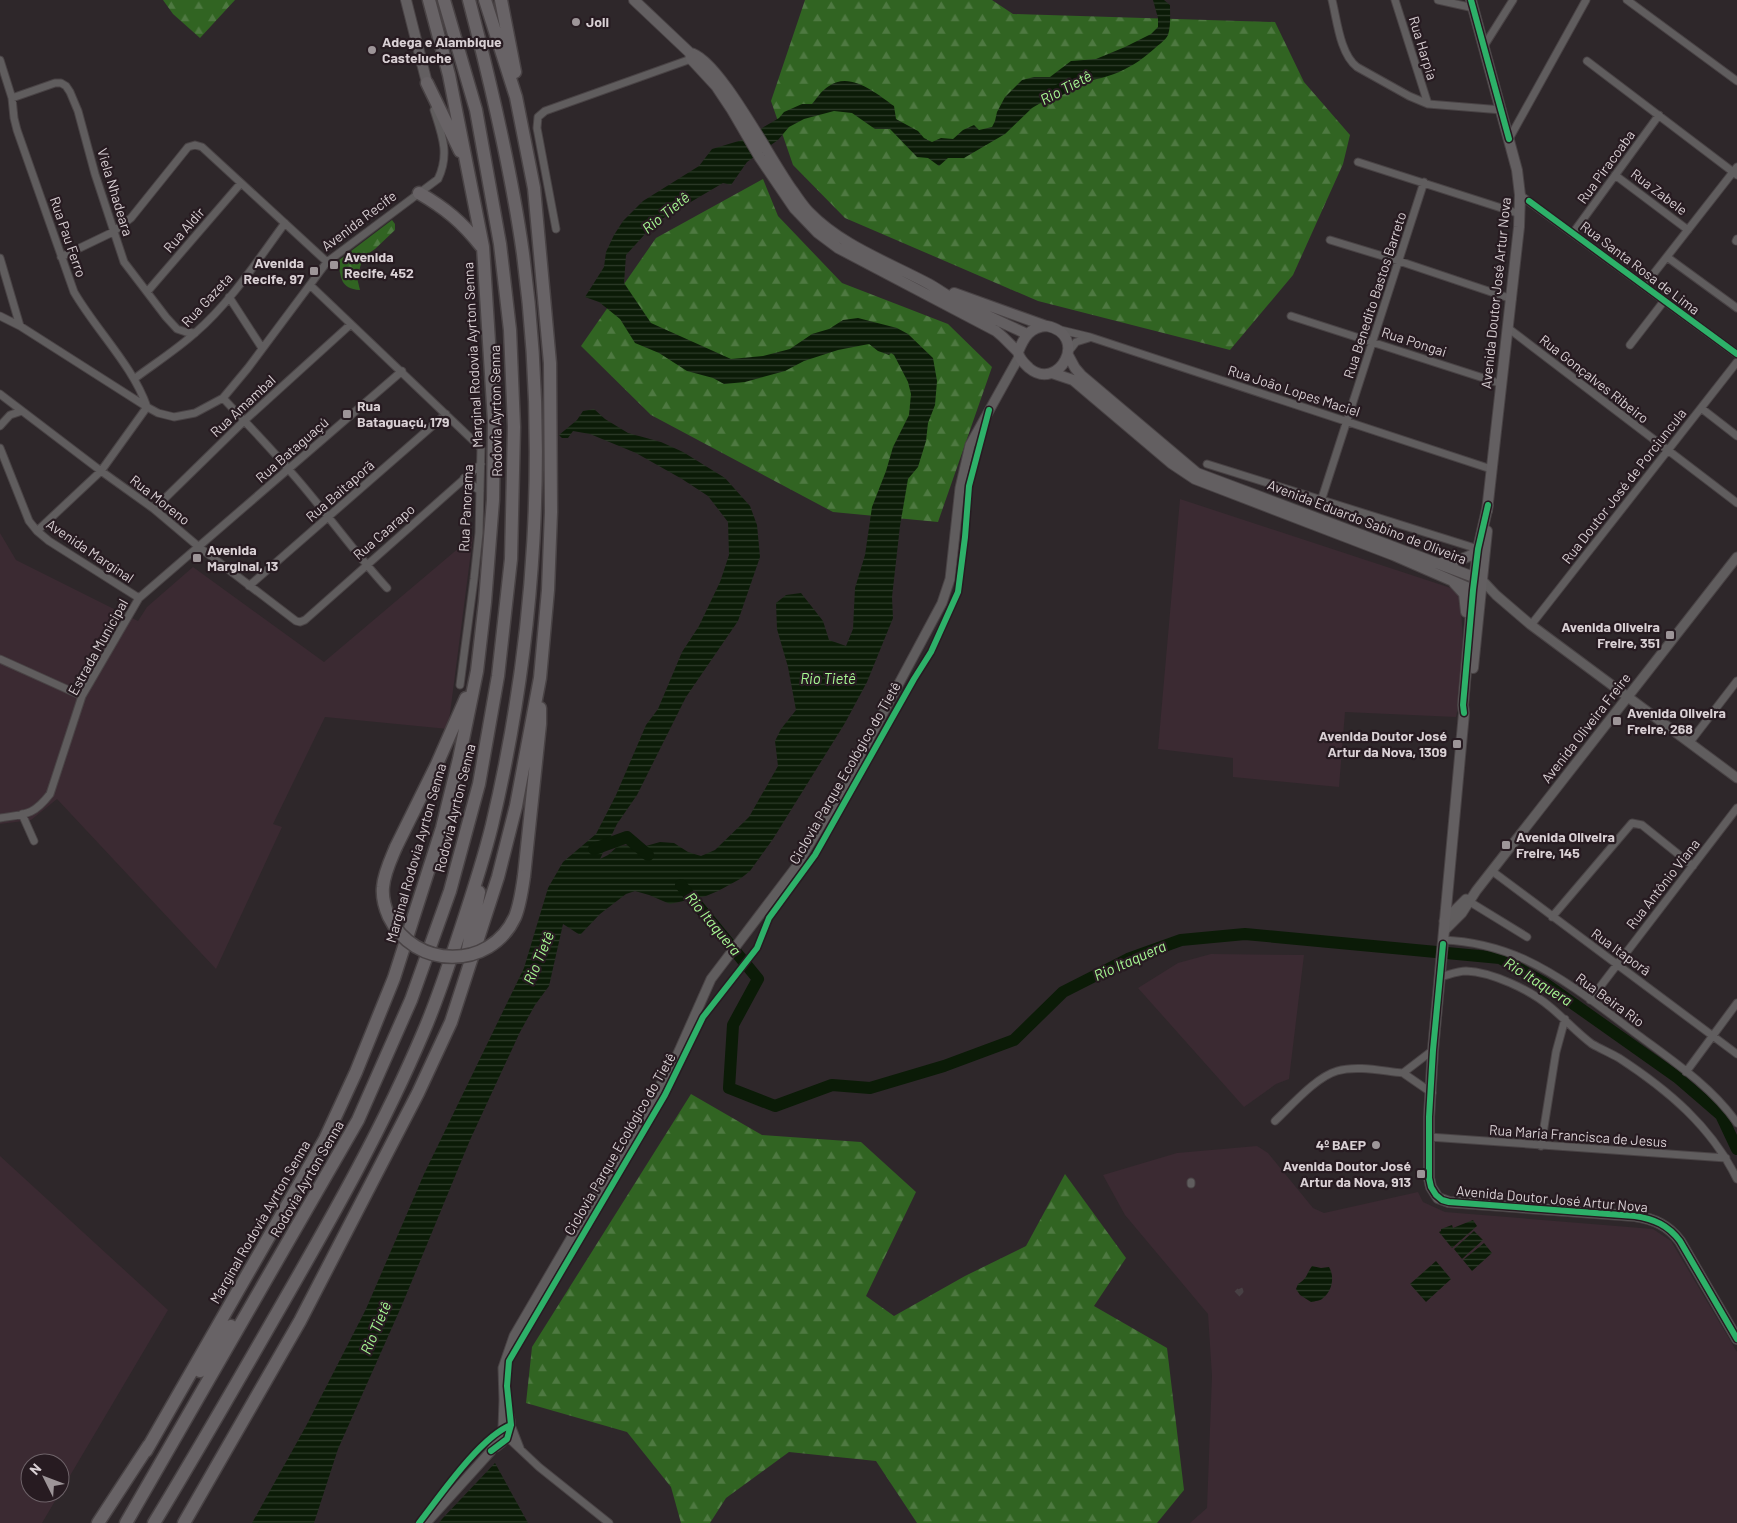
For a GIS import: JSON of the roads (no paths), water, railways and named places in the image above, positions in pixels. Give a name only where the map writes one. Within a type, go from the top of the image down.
[{"type":"highway","name":"Marginal Rodovia Ayrton Senna","points":[[146,1451],[325,1139],[356,1072],[394,978],[437,845],[460,760],[477,670],[490,539],[494,421],[482,247],[468,167],[429,0]]},
{"type":"highway","name":"Rodovia Ayrton Senna","points":[[126,1523],[358,1120],[411,1000],[450,891],[479,784],[498,676],[511,559],[514,427],[510,330],[500,244],[476,110],[444,0]]},
{"type":"highway","points":[[451,1022],[468,950],[514,715],[528,609],[535,506],[536,432],[532,338],[522,246],[507,160],[469,0]]},
{"type":"highway","points":[[477,670],[452,732],[396,846],[387,868],[383,887],[385,908],[394,927],[408,942],[426,953],[446,958],[467,956],[487,948],[503,935],[514,917],[520,897],[524,876],[540,724],[540,678],[548,590],[551,512],[550,363],[534,188],[516,97],[485,0]]},
{"type":"highway","points":[[501,0],[516,78],[516,97]]},
{"type":"highway","points":[[427,83],[468,167]]},
{"type":"highway","points":[[418,193],[450,213],[482,247]]},
{"type":"highway","points":[[184,1523],[300,1321],[389,1150],[451,1022],[498,877],[516,806],[540,678]]},
{"type":"highway","points":[[154,1523],[210,1431],[322,1235],[389,1107],[424,1031],[448,966],[492,828]]},
{"type":"highway","points":[[98,1523],[286,1245]]},
{"type":"main road","name":"Avenida Recife","points":[[406,0],[427,83]]},
{"type":"main road","points":[[634,0],[720,79],[737,100],[745,124],[794,208],[818,233],[838,248],[1004,337],[1021,358],[1038,373],[1052,373],[1062,366],[1068,353],[1066,338],[1052,328],[930,285]]},
{"type":"main road","name":"Avenida Doutor José Artur Nova","points":[[1464,713],[1468,705],[1478,579],[1512,299],[1520,214],[1517,170],[1473,4]]},
{"type":"main road","points":[[764,156],[808,212],[842,240],[971,308],[1027,334]]},
{"type":"main road","points":[[1021,358],[1027,334],[1033,330],[1052,328]]},
{"type":"main road","name":"Avenida Eduardo Sabino de Oliveira","points":[[1068,353],[1081,375],[1197,473],[1478,579]]},
{"type":"main road","name":"Avenida Eduardo Sabino de Oliveira","points":[[1052,373],[1073,380],[1171,463],[1195,480],[1393,555],[1477,592]]},
{"type":"main road","name":"Avenida Doutor José Artur Nova","points":[[1478,579],[1477,551],[1488,504]]},
{"type":"main road","points":[[1436,563],[1450,563],[1462,560],[1477,551]]},
{"type":"main road","points":[[1451,580],[1464,594],[1467,651]]},
{"type":"main road","name":"Avenida Doutor José Artur Nova","points":[[1477,592],[1467,651],[1464,713],[1433,1050],[1429,1137],[1430,1187],[1436,1195],[1445,1201],[1635,1216],[1653,1220],[1666,1226],[1680,1241],[1737,1339]]},
{"type":"street","points":[[1332,0],[1346,54],[1352,62],[1409,96],[1428,104],[1502,110]]},
{"type":"street","name":"Rua Harpia","points":[[1395,0],[1428,104]]},
{"type":"street","points":[[1438,0],[1473,4]]},
{"type":"street","points":[[1484,46],[1513,0]]},
{"type":"street","points":[[1509,139],[1586,0]]},
{"type":"street","points":[[1628,0],[1737,81]]},
{"type":"street","points":[[556,229],[537,128],[538,118],[545,111],[692,55]]},
{"type":"street","name":"Rua Pau Ferro","points":[[0,60],[12,98],[17,130],[74,292],[83,308],[134,379],[147,407]]},
{"type":"street","points":[[1587,61],[1736,172],[1644,286]]},
{"type":"street","name":"Viela Nhadeara","points":[[12,98],[55,83],[66,86],[78,111],[113,232],[124,262],[177,329],[195,333]]},
{"type":"street","name":"Avenida Recife","points":[[0,316],[20,326],[158,413],[174,417],[195,413],[224,398],[327,262],[438,180],[444,168],[445,143],[427,83]]},
{"type":"street","name":"Rua Piracoaba","points":[[1573,233],[1659,116]]},
{"type":"street","points":[[61,258],[113,232],[131,218],[188,147],[194,145],[202,147],[327,262]]},
{"type":"street","points":[[1358,162],[1520,214]]},
{"type":"street","name":"Rua Zabele","points":[[1615,175],[1688,230]]},
{"type":"street","name":"Rua Benedito Bastos Barreto","points":[[1321,500],[1424,182]]},
{"type":"street","name":"Rua Aldir","points":[[147,292],[241,183]]},
{"type":"street","name":"Rua Santa Rosa de Lima","points":[[1520,195],[1737,354]]},
{"type":"street","name":"Rua Gazeta","points":[[134,379],[195,333],[229,297],[285,224]]},
{"type":"street","points":[[1330,240],[1512,299]]},
{"type":"street","points":[[1667,256],[1737,308]]},
{"type":"street","points":[[0,258],[20,326]]},
{"type":"street","name":"Rua Panorama","points":[[310,285],[481,448],[479,533],[460,685]]},
{"type":"street","points":[[229,297],[262,348]]},
{"type":"street","points":[[1630,345],[1664,302]]},
{"type":"street","name":"Rua Pongai","points":[[1291,316],[1502,384]]},
{"type":"street","name":"Rua Amambal","points":[[154,509],[244,420],[350,324]]},
{"type":"street","name":"Rua João Lopes Maciel","points":[[1052,328],[1090,337],[1491,469]]},
{"type":"street","name":"Rua Gonçalves Ribeiro","points":[[1508,328],[1737,503]]},
{"type":"street","points":[[1068,353],[1076,342],[1090,337]]},
{"type":"street","points":[[507,1439],[503,1368],[514,1336],[675,1060],[711,979],[788,878],[829,812],[942,603],[950,578],[960,488],[967,454],[982,422],[1021,358]]},
{"type":"street","name":"Rua Doutor José de Porciuncula","points":[[1531,625],[1737,362]]},
{"type":"street","name":"Rua Bataguaçú","points":[[199,547],[402,371]]},
{"type":"street","name":"Rua Moreno","points":[[0,394],[154,509],[249,586],[296,620],[300,622],[305,620]]},
{"type":"street","points":[[224,398],[290,470],[366,565],[387,588]]},
{"type":"street","points":[[36,531],[101,471],[147,407]]},
{"type":"street","points":[[1700,408],[1737,436]]},
{"type":"street","points":[[0,426],[10,415],[22,411]]},
{"type":"street","name":"Rua Baitaporã","points":[[249,586],[446,414]]},
{"type":"street","name":"Avenida Marginal","points":[[0,448],[30,521],[36,531],[139,598],[199,547]]},
{"type":"street","name":"Rua Caarapo","points":[[305,620],[481,464]]},
{"type":"street","points":[[1207,464],[1477,551]]},
{"type":"street","points":[[464,478],[480,490]]},
{"type":"street","name":"Avenida Oliveira Freire","points":[[1443,934],[1737,557]]},
{"type":"street","name":"Avenida Eduardo Sabino de Oliveira","points":[[1478,579],[1496,595]]},
{"type":"street","name":"Avenida Eduardo Sabino de Oliveira","points":[[1477,592],[1496,595]]},
{"type":"street","points":[[1496,595],[1531,625],[1737,778]]},
{"type":"street","name":"Estrada Municipal","points":[[0,818],[32,812],[40,807],[50,794],[82,696],[139,598]]},
{"type":"street","points":[[0,659],[82,696]]},
{"type":"street","points":[[1690,742],[1737,681]]},
{"type":"street","name":"Rua Antônio Viana","points":[[1590,1000],[1737,808]]},
{"type":"street","points":[[22,814],[34,841]]},
{"type":"street","points":[[1552,918],[1627,828],[1636,823],[1642,825],[1692,866]]},
{"type":"street","name":"Rua Itaporâ","points":[[1492,871],[1552,918],[1737,1054]]},
{"type":"street","name":"Avenida Oliveira Freire","points":[[1443,934],[1470,902],[1476,891]]},
{"type":"street","points":[[1470,902],[1527,937]]},
{"type":"street","name":"Rua Beira Rio","points":[[1443,934],[1522,958],[1554,975],[1686,1072],[1722,1105],[1737,1123]]},
{"type":"street","points":[[1440,972],[1464,971],[1496,979],[1534,995],[1565,1019],[1585,1038],[1628,1065],[1689,1112],[1726,1158],[1737,1179]]},
{"type":"street","points":[[1686,1072],[1737,1003]]},
{"type":"street","points":[[1541,1146],[1556,1052],[1565,1019]]},
{"type":"street","points":[[1402,1073],[1433,1050]]},
{"type":"street","points":[[1274,1121],[1327,1075],[1339,1070],[1353,1069],[1402,1073],[1432,1092]]},
{"type":"street","name":"Rua Maria Francisca de Jesus","points":[[1429,1137],[1726,1158]]},
{"type":"street","points":[[507,1427],[522,1450],[539,1468],[609,1523]]},
{"type":"street","points":[[426,1523],[491,1451],[507,1427]]},
{"type":"street","points":[[507,1439],[522,1450]]},
{"type":"street","points":[[491,1451],[507,1439]]},
{"type":"water","name":"Rio Tietê","points":[[1153,0],[1164,0],[1170,5],[1170,24],[1168,35],[1164,41],[1124,70],[1103,78],[1066,83],[1061,91],[1032,108],[1005,134],[964,158],[948,158],[939,166],[928,158],[917,157],[890,129],[875,129],[852,113],[834,111],[804,119],[789,127],[778,140],[747,162],[731,185],[723,183],[655,223],[626,255],[624,283],[651,323],[731,359],[763,356],[790,349],[812,334],[829,329],[843,320],[858,318],[897,328],[908,334],[933,358],[937,381],[935,405],[928,423],[926,441],[918,467],[908,479],[900,526],[892,597],[893,618],[867,682],[845,723],[773,839],[750,871],[740,879],[706,896],[670,904],[635,891],[626,894],[600,914],[580,935],[563,924],[549,986],[535,1005],[520,1032],[470,1140],[402,1305],[338,1449],[314,1523],[252,1523],[306,1426],[366,1309],[424,1174],[524,968],[548,888],[563,862],[596,834],[616,795],[646,725],[658,709],[682,652],[699,626],[720,582],[729,555],[728,522],[708,496],[636,453],[590,434],[573,431],[568,438],[562,438],[559,435],[577,420],[583,411],[594,409],[605,419],[628,433],[661,442],[683,452],[725,478],[750,506],[757,525],[760,557],[738,621],[686,697],[637,795],[617,824],[600,859],[618,846],[646,846],[660,842],[674,843],[688,852],[701,856],[715,850],[749,817],[778,766],[775,741],[781,729],[796,710],[788,667],[777,629],[776,603],[786,595],[801,593],[823,621],[829,640],[846,646],[853,629],[855,588],[865,555],[872,507],[893,447],[909,415],[911,394],[908,382],[894,355],[878,351],[869,344],[838,350],[804,361],[785,371],[745,382],[724,384],[713,378],[687,371],[659,353],[635,343],[620,319],[599,302],[585,297],[604,267],[606,252],[614,235],[623,221],[643,201],[699,166],[712,149],[742,140],[779,118],[784,112],[802,104],[812,104],[824,90],[837,82],[854,82],[871,90],[894,106],[896,119],[918,131],[924,138],[932,142],[941,138],[953,139],[963,130],[974,125],[979,130],[992,127],[1005,97],[1022,80],[1034,77],[1050,77],[1071,61],[1096,59],[1151,34],[1158,27],[1158,18]]},
{"type":"water","points":[[1473,1220],[1477,1226],[1452,1248],[1439,1232],[1441,1229],[1452,1225],[1453,1228]]},
{"type":"water","points":[[1474,1231],[1483,1240],[1462,1259],[1454,1249]]},
{"type":"water","points":[[1484,1243],[1492,1253],[1472,1271],[1463,1260]]},
{"type":"water","points":[[1436,1261],[1451,1279],[1426,1302],[1410,1284]]},
{"type":"water","points":[[1312,1266],[1329,1267],[1332,1279],[1326,1295],[1321,1300],[1311,1302],[1300,1295],[1296,1289]]},
{"type":"water","points":[[495,1463],[528,1523],[439,1523],[442,1519]]},
{"type":"waterway","name":"Rio Tietê","points":[[1049,95],[1087,76]]},
{"type":"waterway","name":"Rio Tietê","points":[[594,849],[627,837],[648,855]]},
{"type":"waterway","name":"Rio Itaquera","points":[[681,885],[758,979],[733,1025],[729,1088],[775,1106],[832,1085],[870,1088],[944,1066],[1014,1040],[1063,992],[1128,959],[1181,940],[1245,934],[1500,958],[1544,983],[1677,1077],[1721,1115],[1737,1149]]},
{"type":"tunnel","points":[[1237,1294],[1240,1291],[1239,1289]]},
{"type":"place","name":"Joli","points":[[576,22]]},
{"type":"place","name":"Adega e Alambique Casteluche","points":[[372,50]]},
{"type":"place","name":"Avenida Recife, 452","points":[[334,265]]},
{"type":"place","name":"Avenida Recife, 97","points":[[314,271]]},
{"type":"place","name":"Rua Bataguaçú, 179","points":[[347,414]]},
{"type":"place","name":"Avenida Marginal, 13","points":[[197,558]]},
{"type":"place","name":"Avenida Oliveira Freire, 351","points":[[1670,635]]},
{"type":"place","name":"Avenida Oliveira Freire, 268","points":[[1617,721]]},
{"type":"place","name":"Avenida Doutor José Artur da Nova, 1309","points":[[1457,744]]},
{"type":"place","name":"Avenida Oliveira Freire, 145","points":[[1506,845]]},
{"type":"place","name":"4º BAEP","points":[[1376,1145]]},
{"type":"place","name":"Avenida Doutor José Artur da Nova, 913","points":[[1421,1174]]}]
